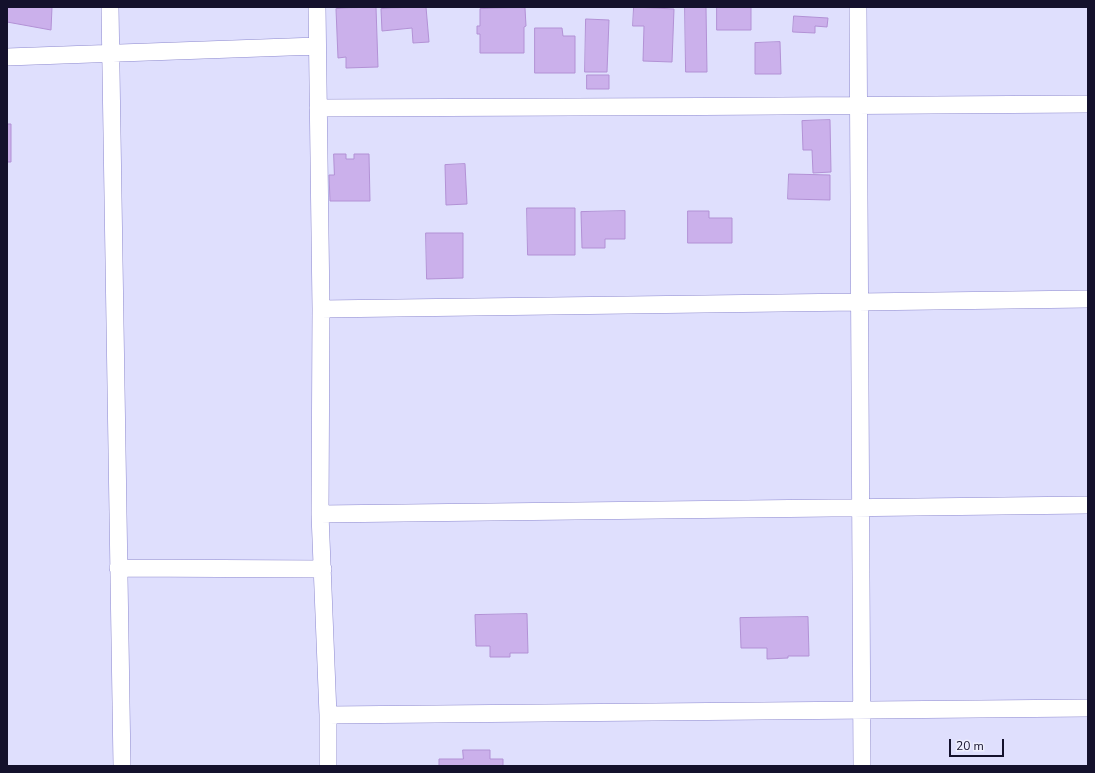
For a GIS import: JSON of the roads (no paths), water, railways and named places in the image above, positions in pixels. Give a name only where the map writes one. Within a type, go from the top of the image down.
[{"type":"street","points":[[110,7],[122,766]]},
{"type":"street","points":[[317,7],[321,309],[320,514],[328,715],[328,766]]},
{"type":"street","points":[[858,7],[862,766]]},
{"type":"street","points":[[7,57],[317,46]]},
{"type":"street","points":[[318,108],[605,105],[859,106],[1088,104]]},
{"type":"street","points":[[321,309],[1088,299]]},
{"type":"street","points":[[320,514],[1088,505]]},
{"type":"street","points":[[118,568],[322,569]]},
{"type":"street","points":[[328,715],[1088,708]]}]
